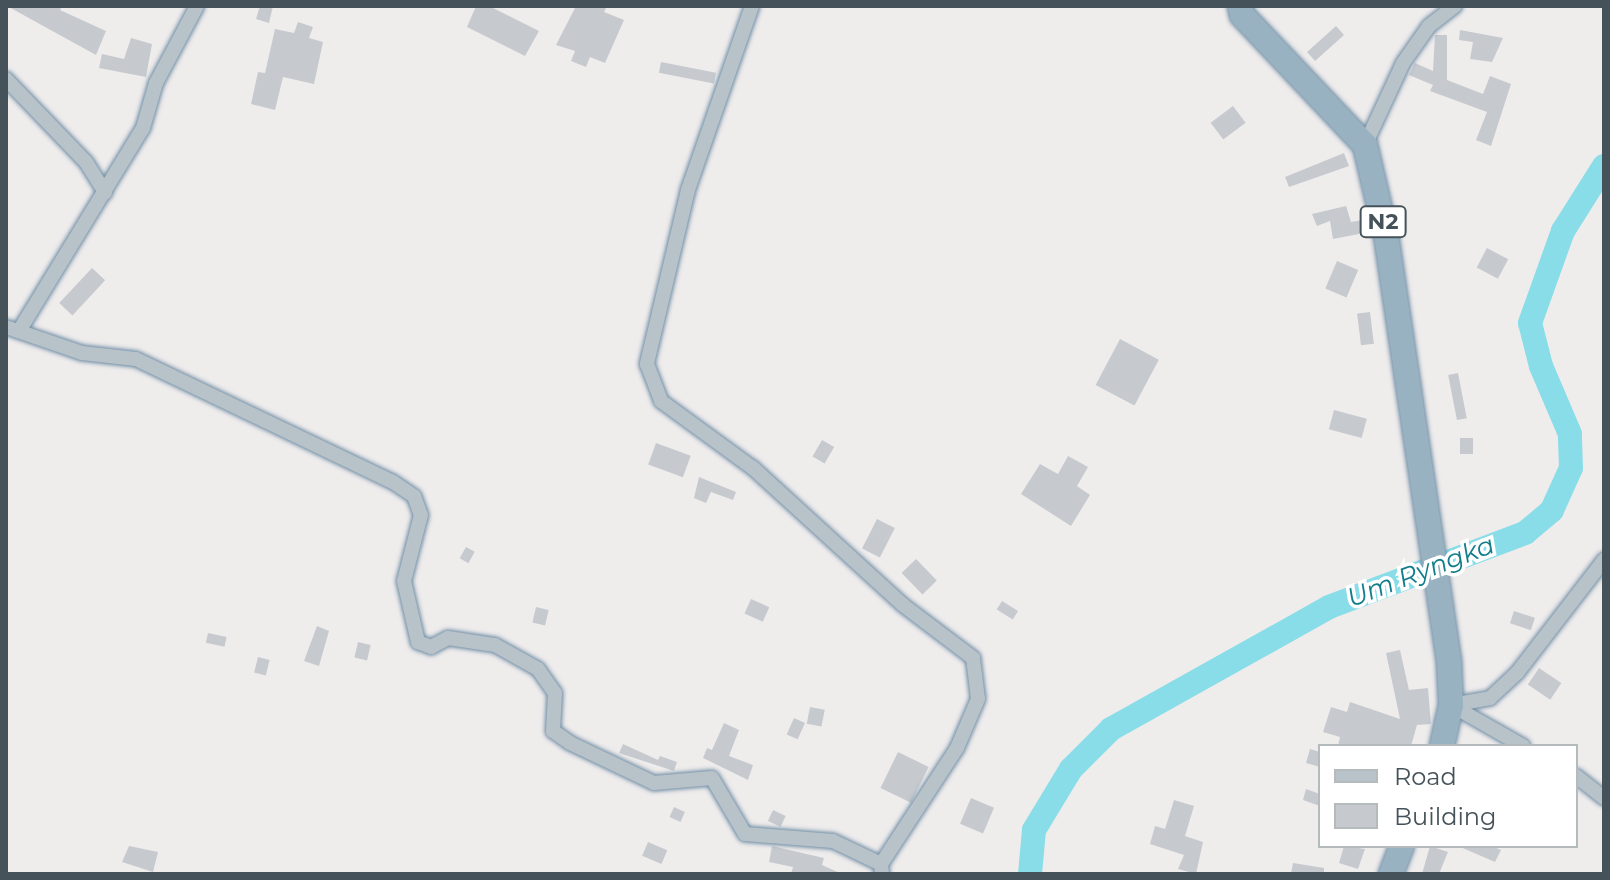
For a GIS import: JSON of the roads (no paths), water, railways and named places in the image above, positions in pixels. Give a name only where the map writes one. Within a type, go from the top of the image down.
[{"type":"highway","points":[[1240,6],[1242,15],[1365,145]]},
{"type":"highway","name":"N2","points":[[1365,145],[1386,235],[1426,485],[1449,662],[1451,705],[1442,744]]},
{"type":"highway","points":[[1391,874],[1401,848]]},
{"type":"street","points":[[197,6],[156,83],[143,128],[105,193],[12,329],[82,353],[136,359],[393,482],[414,496],[421,515],[404,581],[418,642],[431,647],[448,638],[495,645],[538,669],[555,693],[553,731],[654,783],[712,778],[745,834],[833,841],[882,869],[957,748],[978,699],[973,658],[903,605],[753,468],[661,401],[647,364],[688,190],[752,6]]},
{"type":"street","points":[[1365,145],[1403,63],[1429,26],[1455,6]]},
{"type":"street","points":[[6,79],[86,162],[105,193]]},
{"type":"street","points":[[1451,705],[1490,698],[1517,673],[1604,560]]},
{"type":"street","points":[[1451,705],[1519,744]]},
{"type":"street","points":[[1578,778],[1604,798]]},
{"type":"waterway","name":"Um Ryngka","points":[[1030,874],[1034,830],[1071,769],[1111,729],[1329,607],[1525,533],[1552,510],[1571,468],[1570,434],[1541,366],[1530,323],[1563,231],[1604,166]]}]
